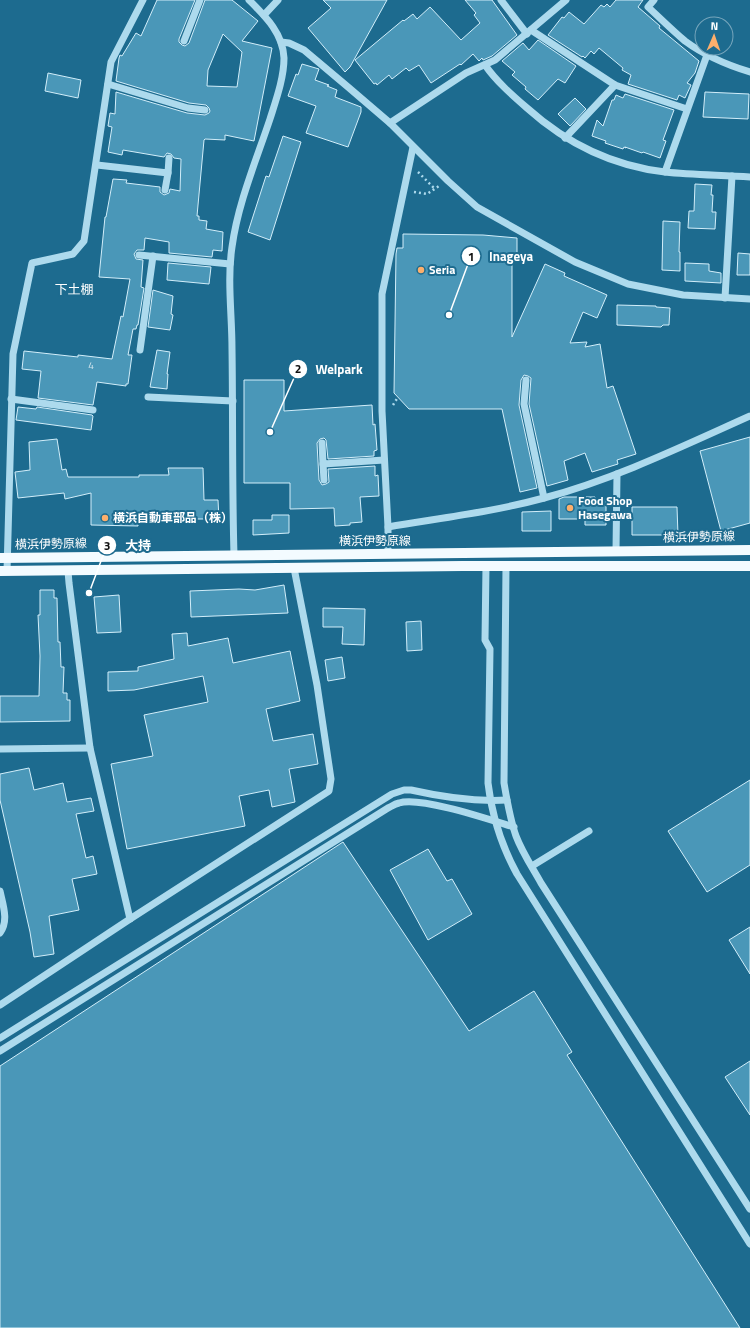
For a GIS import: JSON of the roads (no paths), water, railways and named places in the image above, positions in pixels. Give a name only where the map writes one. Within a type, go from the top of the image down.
[{"type":"main road","name":"横浜伊勢原線","points":[[3,558],[750,550]]},
{"type":"main road","points":[[3,571],[486,566],[750,566]]},
{"type":"street","points":[[3,571],[13,354],[32,263],[73,254],[84,241],[111,62],[143,0]]},
{"type":"street","points":[[184,41],[200,0]]},
{"type":"street","points":[[234,555],[230,264],[237,218],[272,113],[282,74],[284,58],[281,42],[274,28],[249,0]]},
{"type":"street","points":[[264,16],[278,0]]},
{"type":"street","points":[[501,0],[529,32],[615,85],[687,109]]},
{"type":"street","points":[[390,123],[466,73],[494,60],[566,0]]},
{"type":"street","points":[[654,0],[648,7],[685,41],[694,47]]},
{"type":"street","points":[[281,42],[289,43],[304,50],[390,123],[477,208],[575,262],[628,284],[682,296],[750,299]]},
{"type":"street","points":[[664,172],[707,56]]},
{"type":"street","points":[[709,56],[733,67],[750,72]]},
{"type":"street","points":[[485,65],[492,75],[543,122],[566,138],[592,152],[631,165],[664,172],[750,177]]},
{"type":"street","points":[[108,84],[188,108],[205,110]]},
{"type":"street","points":[[566,138],[615,85]]},
{"type":"street","points":[[388,554],[382,411],[382,294],[413,147]]},
{"type":"street","points":[[166,190],[169,158]]},
{"type":"street","points":[[96,165],[168,173]]},
{"type":"street","points":[[725,298],[732,176]]},
{"type":"street","points":[[139,255],[230,264]]},
{"type":"street","points":[[140,350],[153,256]]},
{"type":"street","points":[[526,380],[524,404],[544,498]]},
{"type":"street","points":[[148,397],[233,401]]},
{"type":"street","points":[[11,399],[93,410]]},
{"type":"street","points":[[388,527],[517,505],[576,489],[617,474],[750,416]]},
{"type":"street","points":[[322,443],[324,480]]},
{"type":"street","points":[[323,464],[384,460]]},
{"type":"street","points":[[616,551],[617,474]]},
{"type":"street","points":[[486,566],[485,640],[490,649],[488,783],[490,801],[495,821],[505,850],[517,874],[750,1244]]},
{"type":"street","points":[[506,566],[504,783],[514,827],[524,853],[532,866],[750,1209]]},
{"type":"street","points":[[0,1005],[130,919],[329,791],[331,779],[317,685],[294,568]]},
{"type":"street","points":[[68,571],[68,583],[90,748],[130,919]]},
{"type":"street","points":[[0,749],[90,748]]},
{"type":"street","points":[[0,1038],[392,794],[404,790],[411,790],[465,799],[490,801],[507,800]]},
{"type":"street","points":[[0,1051],[400,802],[417,802],[445,807],[514,827]]},
{"type":"street","points":[[532,866],[589,831]]},
{"type":"street","points":[[0,891],[5,919],[4,926],[0,933]]},
{"type":"place","name":"Seria","points":[[421,270]]},
{"type":"place","name":"Inageya","points":[[449,315]]},
{"type":"place","name":"Welpark","points":[[270,432]]},
{"type":"place","name":"Food Shop Hasegawa","points":[[570,508]]},
{"type":"place","name":"横浜自動車部品（株）","points":[[105,518]]},
{"type":"place","name":"大持","points":[[89,593]]},
{"type":"district","name":"下土棚","points":[[74,289]]}]
